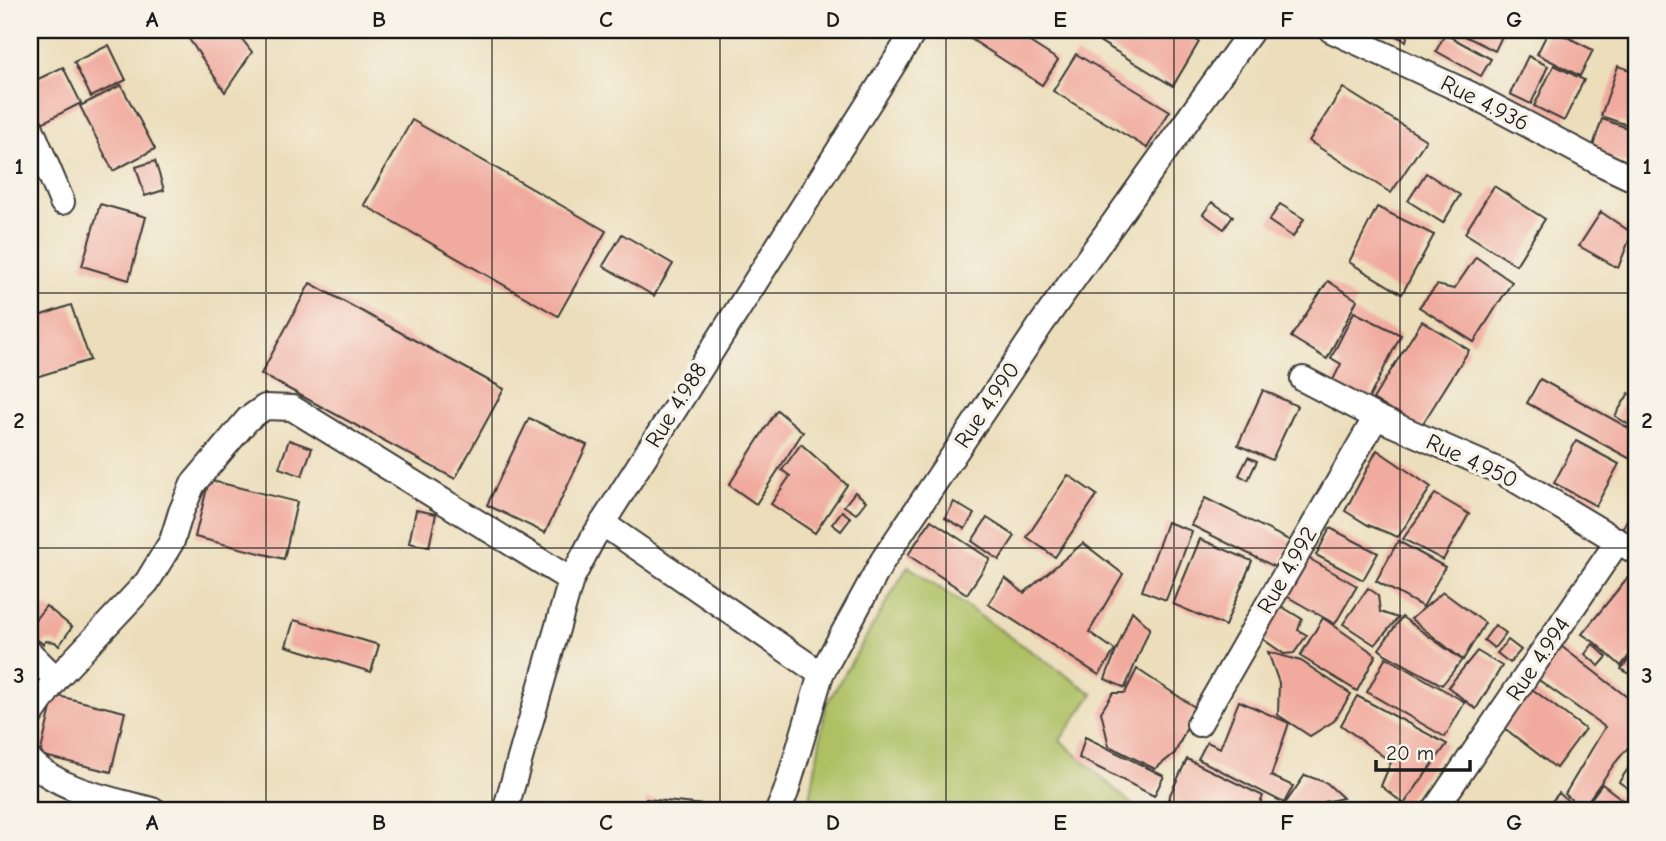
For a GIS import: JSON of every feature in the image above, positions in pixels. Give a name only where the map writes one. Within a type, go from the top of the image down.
[{"type":"street","name":"Rue 4.988","points":[[505,811],[571,580],[602,523],[915,30]]},
{"type":"street","name":"Rue 4.990","points":[[778,811],[821,674],[883,560],[1042,323],[1252,30]]},
{"type":"street","name":"Rue 4.936","points":[[1331,30],[1472,95],[1636,180]]},
{"type":"street","points":[[30,126],[62,202]]},
{"type":"street","name":"Rue 4.950","points":[[1303,379],[1376,417],[1504,473],[1627,546]]},
{"type":"street","points":[[30,716],[56,679],[146,582],[172,541],[193,484],[248,419],[265,407],[292,408],[571,580]]},
{"type":"street","name":"Rue 4.992","points":[[1199,724],[1376,417]]},
{"type":"street","points":[[602,523],[821,674]]},
{"type":"street","name":"Rue 4.994","points":[[1434,811],[1627,546]]},
{"type":"street","points":[[30,653],[56,679]]},
{"type":"street","points":[[30,760],[53,780],[70,787],[155,811]]},
{"type":"green space","points":[[908,566],[1093,694],[1060,740],[1139,811],[808,811],[826,705]]},
{"type":"building","points":[[183,30],[235,30],[252,52],[225,92]]},
{"type":"building","points":[[957,30],[1011,30],[1058,60],[1042,85]]},
{"type":"building","points":[[1085,30],[1181,30],[1199,42],[1173,86]]},
{"type":"building","points":[[1384,30],[1409,30],[1406,41]]},
{"type":"building","points":[[1453,30],[1505,30],[1495,51]]},
{"type":"building","points":[[1549,30],[1593,50],[1580,76],[1537,54]]},
{"type":"building","points":[[1445,34],[1491,59],[1481,76],[1436,51]]},
{"type":"building","points":[[109,45],[126,80],[91,97],[74,62]]},
{"type":"building","points":[[1076,54],[1170,111],[1147,148],[1053,91]]},
{"type":"building","points":[[1528,56],[1548,66],[1531,104],[1510,94]]},
{"type":"building","points":[[1554,65],[1584,80],[1564,121],[1534,106]]},
{"type":"building","points":[[1618,66],[1636,72],[1636,128],[1601,116]]},
{"type":"building","points":[[63,67],[81,103],[42,123],[30,99],[30,83]]},
{"type":"building","points":[[121,85],[155,149],[113,171],[80,106]]},
{"type":"building","points":[[1343,88],[1426,140],[1391,193],[1309,141]]},
{"type":"building","points":[[1602,119],[1636,131],[1636,167],[1591,152]]},
{"type":"building","points":[[412,120],[606,231],[558,316],[364,205]]},
{"type":"building","points":[[155,161],[164,190],[145,196],[136,167]]},
{"type":"building","points":[[1426,173],[1460,195],[1443,223],[1408,201]]},
{"type":"building","points":[[1494,186],[1545,219],[1516,265],[1465,233]]},
{"type":"building","points":[[1212,202],[1233,216],[1224,229],[1203,214]]},
{"type":"building","points":[[100,204],[146,217],[129,280],[82,266]]},
{"type":"building","points":[[1280,204],[1304,219],[1293,237],[1269,221]]},
{"type":"building","points":[[1377,207],[1434,235],[1402,294],[1349,262]]},
{"type":"building","points":[[1601,212],[1632,233],[1618,268],[1579,246]]},
{"type":"building","points":[[622,234],[673,264],[654,296],[603,266]]},
{"type":"building","points":[[1476,257],[1512,282],[1474,342],[1419,307],[1437,285],[1454,289]]},
{"type":"building","points":[[1328,281],[1357,300],[1327,359],[1291,337]]},
{"type":"building","points":[[310,283],[504,389],[455,479],[261,374]]},
{"type":"building","points":[[71,305],[90,360],[30,379],[30,319]]},
{"type":"building","points":[[1354,312],[1401,335],[1365,406],[1329,388],[1341,364],[1331,358]]},
{"type":"building","points":[[1422,321],[1469,350],[1420,428],[1373,399]]},
{"type":"building","points":[[1540,379],[1636,432],[1636,462],[1527,403]]},
{"type":"building","points":[[1263,390],[1297,406],[1272,460],[1238,445]]},
{"type":"building","points":[[1629,393],[1636,398],[1636,429],[1615,416]]},
{"type":"building","points":[[777,410],[803,432],[756,504],[729,485]]},
{"type":"building","points":[[529,418],[587,445],[545,533],[487,505]]},
{"type":"building","points":[[289,440],[312,448],[302,476],[279,468]]},
{"type":"building","points":[[1576,441],[1619,464],[1596,506],[1554,483]]},
{"type":"building","points":[[801,444],[847,485],[815,533],[771,504],[790,476],[782,470]]},
{"type":"building","points":[[1377,450],[1431,487],[1398,537],[1368,525],[1345,511]]},
{"type":"building","points":[[1248,457],[1257,461],[1248,480],[1239,475]]},
{"type":"building","points":[[1068,475],[1097,495],[1055,557],[1027,537]]},
{"type":"building","points":[[209,480],[297,502],[284,559],[195,537]]},
{"type":"building","points":[[855,492],[866,501],[856,514],[844,506]]},
{"type":"building","points":[[1435,494],[1469,514],[1443,560],[1403,539]]},
{"type":"building","points":[[1205,498],[1291,541],[1277,568],[1191,525]]},
{"type":"building","points":[[954,502],[974,514],[965,529],[945,518]]},
{"type":"building","points":[[1636,504],[1636,545],[1619,535]]},
{"type":"building","points":[[416,510],[436,514],[429,547],[409,543]]},
{"type":"building","points":[[842,511],[851,518],[841,531],[832,524]]},
{"type":"building","points":[[987,518],[1015,536],[999,560],[972,541]]},
{"type":"building","points":[[931,520],[990,559],[967,594],[908,555]]},
{"type":"building","points":[[1167,522],[1192,531],[1166,600],[1142,591]]},
{"type":"building","points":[[1330,528],[1378,553],[1363,580],[1316,555]]},
{"type":"building","points":[[1200,539],[1252,561],[1225,626],[1173,604]]},
{"type":"building","points":[[1398,541],[1445,567],[1423,607],[1376,581]]},
{"type":"building","points":[[1083,543],[1123,574],[1089,632],[1115,650],[1099,675],[988,604],[1005,578],[1024,593]]},
{"type":"building","points":[[1303,555],[1357,586],[1335,624],[1281,593]]},
{"type":"building","points":[[1628,577],[1636,583],[1636,647],[1621,666],[1582,634]]},
{"type":"building","points":[[1368,588],[1378,595],[1380,612],[1398,618],[1375,645],[1343,624]]},
{"type":"building","points":[[1443,592],[1485,623],[1463,660],[1411,619]]},
{"type":"building","points":[[1279,605],[1302,619],[1298,630],[1307,635],[1294,653],[1284,654],[1257,635]]},
{"type":"building","points":[[46,606],[72,627],[59,646],[55,642],[46,641],[43,644],[30,634],[30,626]]},
{"type":"building","points":[[1132,611],[1150,628],[1125,688],[1105,679]]},
{"type":"building","points":[[1402,617],[1462,660],[1442,685],[1379,649]]},
{"type":"building","points":[[1323,618],[1376,655],[1357,691],[1300,656]]},
{"type":"building","points":[[294,620],[379,645],[371,672],[286,646]]},
{"type":"building","points":[[1495,625],[1506,633],[1494,648],[1484,640]]},
{"type":"building","points":[[1508,640],[1521,650],[1510,663],[1497,653]]},
{"type":"building","points":[[1593,644],[1607,657],[1599,666],[1585,654]]},
{"type":"building","points":[[1561,646],[1636,704],[1636,738],[1582,809],[1565,794],[1605,727],[1536,678]]},
{"type":"building","points":[[1477,651],[1502,666],[1476,709],[1448,687]]},
{"type":"building","points":[[1636,651],[1636,678],[1621,669]]},
{"type":"building","points":[[1268,652],[1301,661],[1351,694],[1334,721],[1310,736],[1278,715],[1279,683]]},
{"type":"building","points":[[1386,657],[1465,702],[1445,737],[1367,692]]},
{"type":"building","points":[[1137,669],[1196,708],[1175,753],[1155,769],[1109,746],[1101,712],[1113,693],[1125,693]]},
{"type":"building","points":[[1532,689],[1585,729],[1556,768],[1503,727]]},
{"type":"building","points":[[54,695],[125,712],[111,772],[40,755]]},
{"type":"building","points":[[1357,696],[1447,744],[1404,804],[1381,786],[1391,762],[1341,725]]},
{"type":"building","points":[[1239,701],[1289,723],[1271,776],[1293,786],[1284,803],[1198,759],[1207,742],[1220,748]]},
{"type":"building","points":[[1085,737],[1164,776],[1154,796],[1079,758]]},
{"type":"building","points":[[1636,757],[1636,794],[1619,782]]},
{"type":"building","points":[[1187,759],[1263,796],[1257,811],[1198,811],[1168,799]]},
{"type":"building","points":[[1305,775],[1327,783],[1343,798],[1325,802],[1318,811],[1280,811]]},
{"type":"building","points":[[1602,784],[1636,811],[1617,811],[1621,804],[1615,811],[1582,811]]},
{"type":"building","points":[[1559,793],[1578,810],[1551,811],[1546,808]]},
{"type":"building","points":[[646,799],[713,806],[713,811],[645,811]]}]
